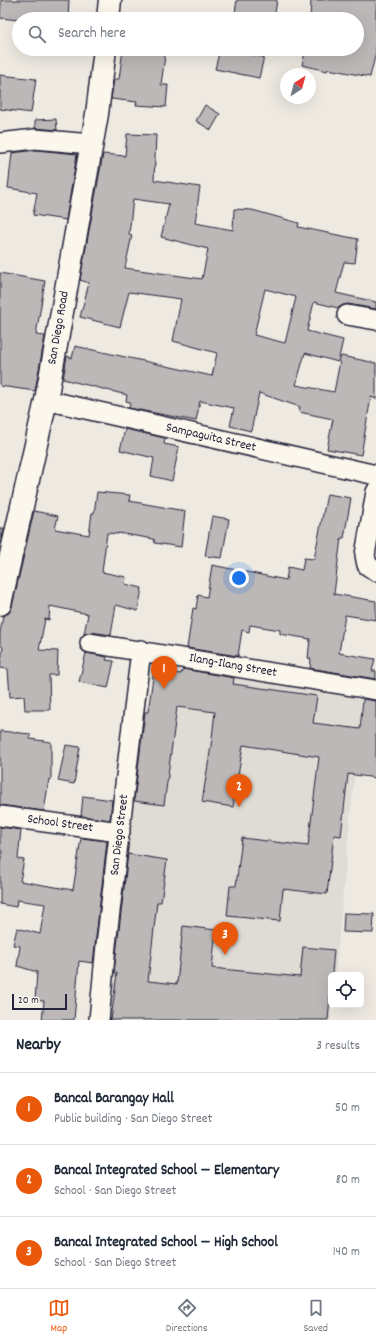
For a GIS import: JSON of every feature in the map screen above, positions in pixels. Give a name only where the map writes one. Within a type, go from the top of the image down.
[{"type":"street","points":[[109,12],[110,0]]},
{"type":"street","name":"San Diego Road","points":[[0,604],[46,400],[100,92],[104,56]]},
{"type":"street","points":[[0,143],[34,139],[91,144]]},
{"type":"street","points":[[348,315],[376,320]]},
{"type":"street","name":"Sampaguita Street","points":[[46,400],[376,475]]},
{"type":"street","points":[[376,492],[365,555],[367,565],[376,571]]},
{"type":"street","name":"Ilang-Ilang Street","points":[[90,643],[141,650],[376,690]]},
{"type":"street","name":"San Diego Street","points":[[99,1020],[106,945],[141,650]]},
{"type":"street","name":"School Street","points":[[0,816],[120,832]]},
{"type":"shaded area","points":[[174,668],[362,698],[335,972],[328,972],[328,1008],[331,1008],[331,1020],[109,1020],[137,703],[169,709]]},
{"type":"building","points":[[1,0],[69,0],[68,12],[12,12],[12,19],[0,18]]},
{"type":"building","points":[[237,0],[277,0],[275,12],[235,12]]},
{"type":"building","points":[[311,0],[376,0],[376,52],[370,77],[328,69],[327,71],[302,65],[304,56],[364,56],[364,12],[310,12]]},
{"type":"building","points":[[122,56],[165,56],[161,85],[168,85],[166,107],[136,105],[137,102],[111,99],[114,79],[119,79]]},
{"type":"building","points":[[218,56],[264,57],[259,78],[215,69]]},
{"type":"building","points":[[0,75],[36,79],[31,113],[0,109]]},
{"type":"building","points":[[205,105],[220,114],[211,130],[196,121]]},
{"type":"building","points":[[56,119],[57,130],[35,128],[35,120]]},
{"type":"building","points":[[127,134],[156,135],[154,180],[200,187],[195,223],[233,230],[234,209],[252,210],[299,223],[298,227],[358,239],[355,263],[344,262],[336,293],[376,302],[376,309],[348,304],[338,308],[314,302],[307,331],[343,340],[338,362],[305,353],[296,385],[334,392],[341,356],[376,363],[376,399],[371,397],[361,455],[327,449],[333,419],[299,412],[300,407],[259,393],[251,431],[230,426],[234,408],[200,401],[196,421],[129,408],[130,402],[126,401],[127,395],[63,379],[67,356],[72,358],[75,346],[212,376],[217,353],[173,341],[181,299],[129,292],[120,327],[80,317],[89,283],[80,280],[103,154],[125,156]],"holes":[[[133,199],[169,204],[161,237],[208,249],[202,279],[125,268],[132,235],[129,234]],[[265,289],[296,297],[285,343],[254,335]]]},
{"type":"building","points":[[36,150],[77,154],[66,220],[33,215],[37,193],[8,188],[12,153]]},
{"type":"building","points":[[0,273],[45,281],[36,335],[45,336],[35,391],[0,386]]},
{"type":"building","points":[[125,429],[165,438],[164,444],[179,447],[172,481],[151,476],[154,458],[120,450]]},
{"type":"building","points":[[97,492],[130,495],[129,501],[185,511],[181,547],[155,543],[154,539],[118,533],[107,533],[102,572],[126,577],[125,584],[142,588],[138,611],[116,605],[111,635],[91,632],[84,634],[88,614],[50,606],[49,620],[45,619],[39,650],[58,651],[57,675],[49,675],[50,710],[25,710],[24,696],[10,697],[8,669],[0,668],[3,647],[0,645],[0,633],[3,616],[9,613],[12,607],[34,511],[58,516],[55,529],[89,535]]},
{"type":"building","points":[[327,494],[351,498],[344,538],[341,538],[334,594],[376,601],[376,620],[345,615],[339,653],[375,659],[372,671],[376,671],[376,679],[310,668],[311,659],[308,658],[310,639],[280,634],[280,630],[250,625],[249,632],[242,630],[238,656],[187,648],[193,608],[196,609],[198,595],[207,597],[212,565],[286,580],[288,567],[302,570],[304,558],[314,559]]},
{"type":"building","points":[[212,516],[229,519],[222,558],[205,556]]},
{"type":"building","points":[[0,528],[4,528],[1,544],[0,544]]},
{"type":"building","points":[[86,653],[107,657],[106,660],[114,661],[108,688],[79,682]]},
{"type":"building","points":[[183,669],[234,678],[233,684],[317,696],[313,723],[360,729],[363,699],[376,701],[376,778],[348,774],[341,836],[334,835],[327,894],[283,889],[280,921],[227,916],[230,886],[236,886],[242,838],[308,846],[319,757],[243,745],[233,807],[202,802],[215,712],[177,707],[164,805],[134,801],[145,712],[148,712],[154,670],[181,674]]},
{"type":"building","points":[[0,731],[30,734],[30,739],[51,742],[51,780],[49,779],[44,811],[0,805]]},
{"type":"building","points":[[66,745],[80,747],[74,784],[58,781]]},
{"type":"building","points":[[83,796],[112,800],[110,820],[81,816]]},
{"type":"building","points":[[0,827],[21,830],[18,859],[24,860],[20,881],[73,890],[81,838],[107,841],[93,963],[79,961],[74,1020],[42,1020],[44,1001],[35,1000],[37,972],[17,966],[20,946],[13,945],[17,928],[40,934],[45,904],[17,900],[16,907],[0,904],[0,865],[2,851],[0,850]]},
{"type":"building","points":[[128,854],[167,860],[161,902],[157,902],[148,981],[177,984],[183,926],[216,930],[212,968],[300,977],[303,947],[334,950],[332,972],[328,972],[328,1020],[111,1020],[117,973],[114,973]]},
{"type":"building","points":[[344,913],[374,914],[373,933],[343,932]]},
{"type":"place","name":"Bancal Barangay Hall","points":[[164,689]]},
{"type":"place","name":"Bancal Integrated School — Elementary","points":[[239,807]]},
{"type":"place","name":"Bancal Integrated School — High School","points":[[225,955]]}]
